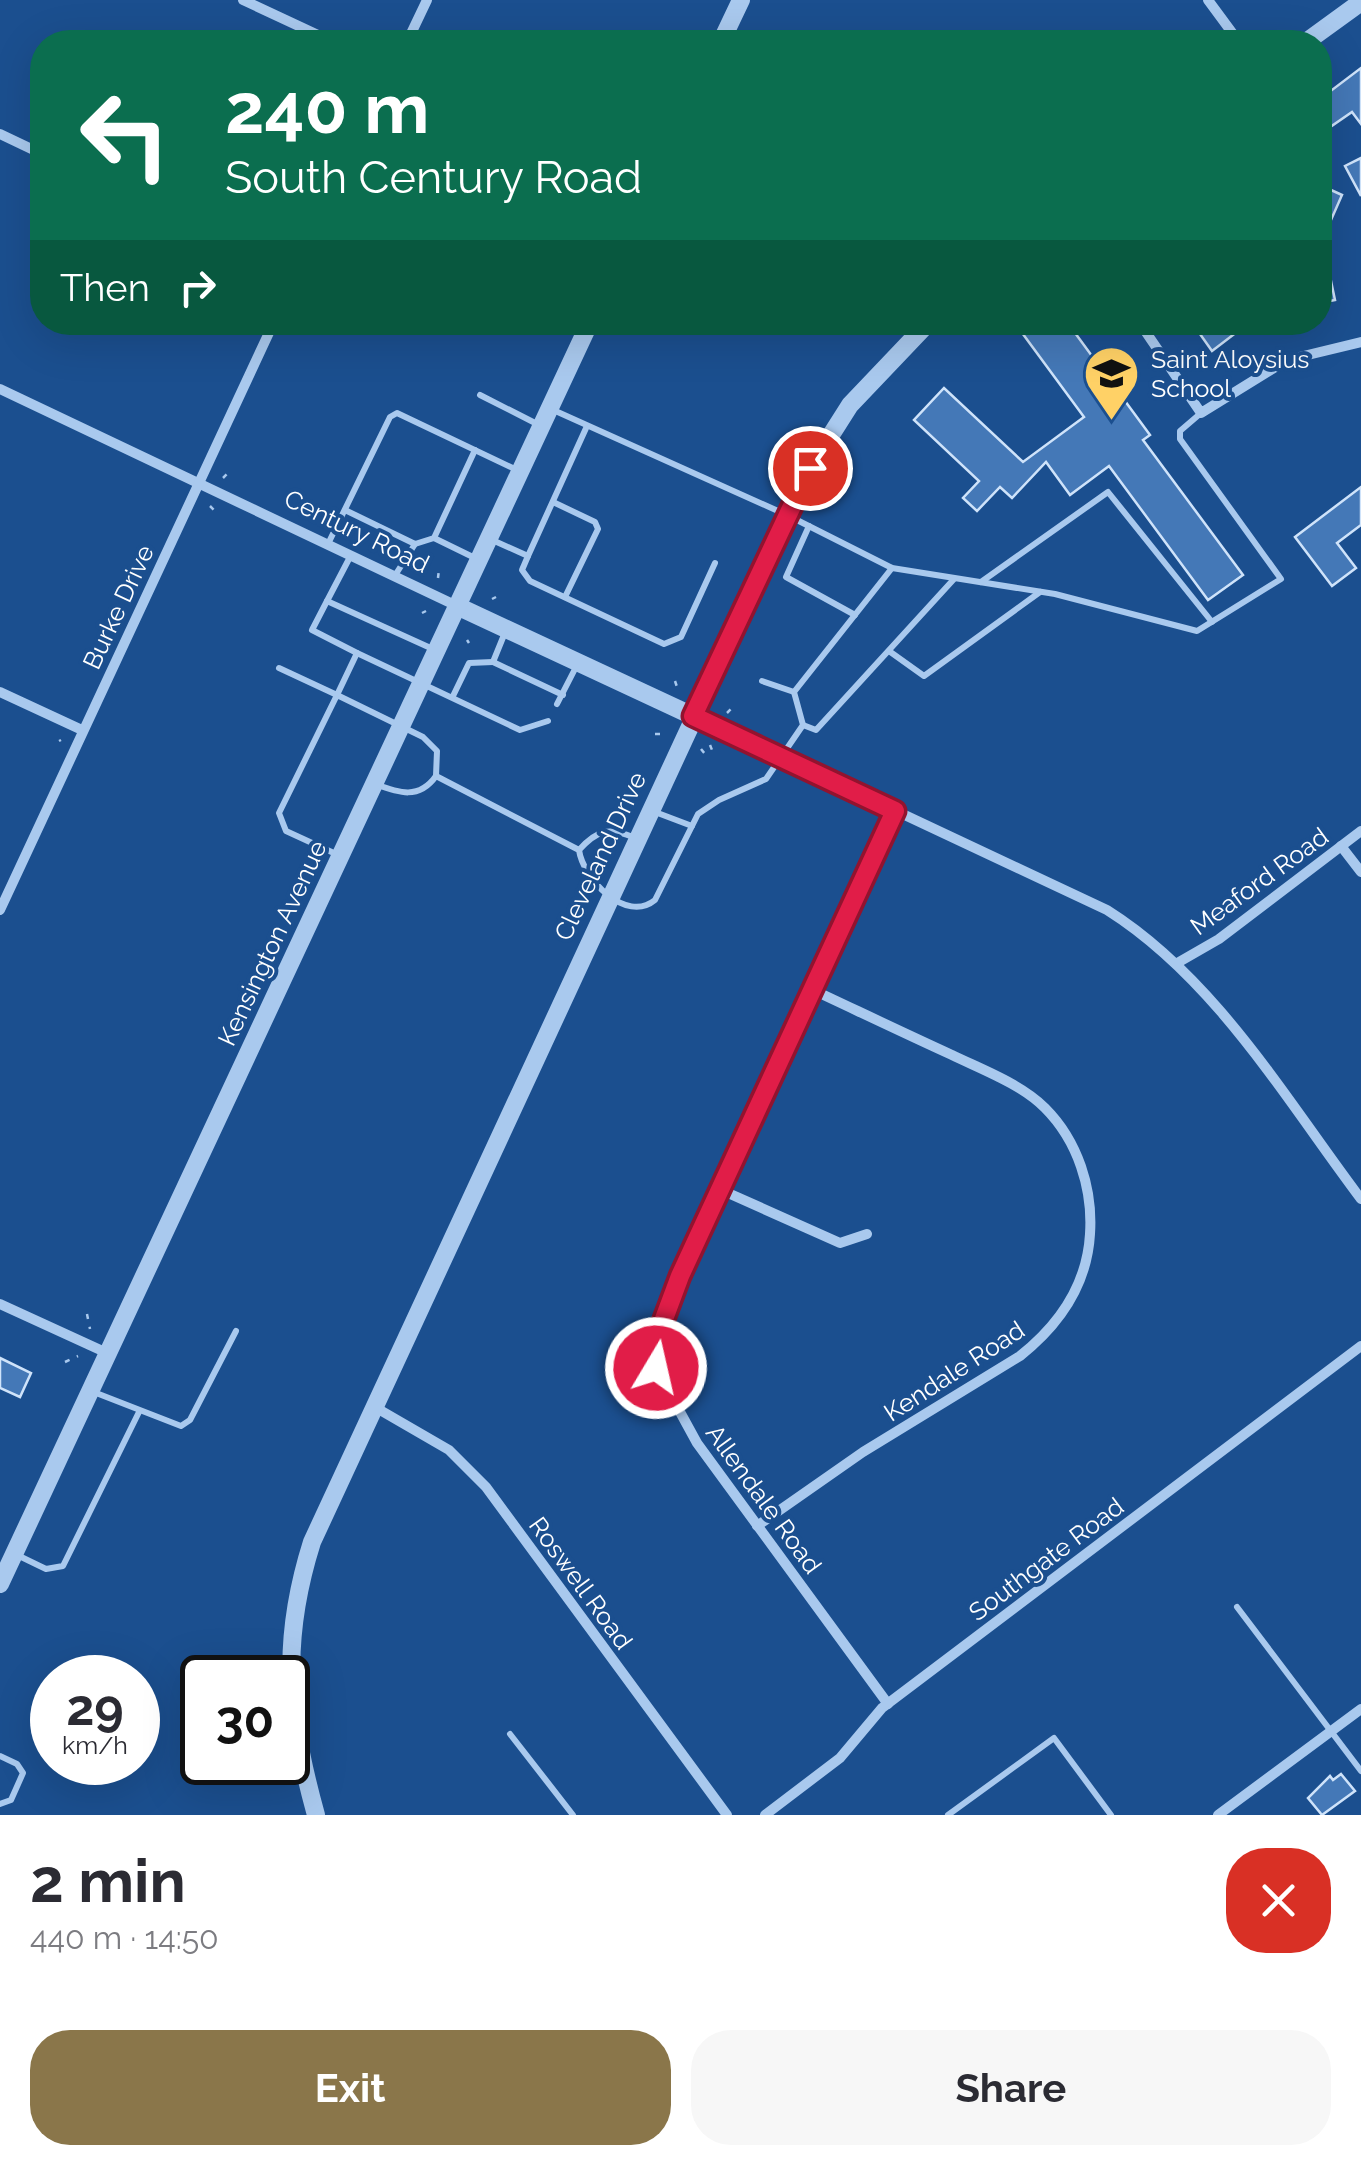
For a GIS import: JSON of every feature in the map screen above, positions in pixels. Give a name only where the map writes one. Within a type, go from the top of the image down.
[{"type":"street","points":[[243,0],[307,30]]},
{"type":"street","points":[[412,30],[427,0]]},
{"type":"street","points":[[727,30],[741,0]]},
{"type":"street","points":[[1208,0],[1231,30]]},
{"type":"street","points":[[1322,30],[1361,2]]},
{"type":"street","points":[[0,134],[30,148]]},
{"type":"street","name":"Burke Drive","points":[[0,910],[268,335]]},
{"type":"street","name":"Kensington Avenue","points":[[0,1584],[584,335]]},
{"type":"street","name":"Cleveland Drive","points":[[316,1815],[295,1736],[290,1694],[292,1615],[312,1542],[787,515],[850,405],[917,335]]},
{"type":"street","points":[[1147,335],[1201,413],[1287,360],[1361,342]]},
{"type":"street","name":"Century Road","points":[[0,389],[693,716]]},
{"type":"street","points":[[0,692],[82,730]]},
{"type":"street","points":[[693,716],[1107,910],[1179,962],[1361,1199]]},
{"type":"street","name":"Allendale Road","points":[[888,1704],[698,1443],[656,1368],[658,1335],[669,1303],[895,811]]},
{"type":"street","name":"Meaford Road","points":[[1179,962],[1218,938],[1361,831]]},
{"type":"street","points":[[1341,846],[1361,872]]},
{"type":"street","name":"Kendale Road","points":[[757,1526],[863,1452],[1044,1338],[1074,1294],[1090,1243],[1088,1192],[1081,1164],[1045,1107],[1000,1079],[813,990]]},
{"type":"street","points":[[719,1189],[840,1243],[867,1234]]},
{"type":"street","points":[[0,1304],[108,1353]]},
{"type":"street","name":"Southgate Road","points":[[765,1815],[840,1758],[888,1704],[1361,1346]]},
{"type":"street","name":"Roswell Road","points":[[373,1406],[449,1450],[486,1487],[726,1815]]},
{"type":"street","points":[[1218,1815],[1361,1709]]},
{"type":"lane","points":[[480,395],[542,426]]},
{"type":"lane","points":[[550,408],[787,515],[892,568],[1040,592],[1197,631],[1280,580],[1180,439],[1180,431],[1201,413]]},
{"type":"lane","points":[[327,546],[390,416],[396,413],[520,471]]},
{"type":"lane","points":[[587,426],[522,570],[530,581],[664,644],[680,637],[715,564]]},
{"type":"lane","points":[[434,538],[475,450]]},
{"type":"lane","points":[[980,582],[1108,492],[1212,622]]},
{"type":"lane","points":[[552,502],[594,522],[598,529],[565,597]]},
{"type":"lane","points":[[346,510],[415,544]]},
{"type":"lane","points":[[808,526],[786,577],[855,615]]},
{"type":"lane","points":[[394,577],[415,544],[434,538],[479,560]]},
{"type":"lane","points":[[489,538],[528,556]]},
{"type":"lane","points":[[350,557],[312,630],[520,730],[548,721]]},
{"type":"lane","points":[[794,692],[892,568]]},
{"type":"lane","points":[[803,726],[816,730],[954,578]]},
{"type":"lane","points":[[888,651],[924,676],[1040,592]]},
{"type":"lane","points":[[327,601],[436,651]]},
{"type":"lane","points":[[494,662],[507,629]]},
{"type":"lane","points":[[340,856],[286,831],[279,814],[357,653]]},
{"type":"lane","points":[[453,696],[469,663],[494,662],[562,695]]},
{"type":"lane","points":[[558,704],[578,663]]},
{"type":"lane","points":[[279,668],[401,726],[434,746],[439,760],[436,776],[428,787],[412,794],[374,784]]},
{"type":"lane","points":[[762,681],[794,692]]},
{"type":"lane","points":[[436,776],[578,850],[586,875],[633,909],[645,908],[655,900],[698,814],[766,779],[782,758],[803,726],[794,692]]},
{"type":"lane","points":[[650,810],[692,826]]},
{"type":"lane","points":[[578,850],[590,837],[612,829],[636,839]]},
{"type":"lane","points":[[90,1390],[175,1425],[186,1423],[236,1331]]},
{"type":"lane","points":[[14,1554],[46,1569],[62,1566],[138,1412]]},
{"type":"lane","points":[[1237,1607],[1361,1771]]},
{"type":"lane","points":[[510,1734],[573,1815]]},
{"type":"lane","points":[[948,1815],[1054,1738],[1111,1815]]},
{"type":"lane","points":[[0,1756],[17,1764],[23,1773],[10,1800],[0,1804]]},
{"type":"path","points":[[210,506],[216,512]]},
{"type":"path","points":[[438,578],[439,569]]},
{"type":"path","points":[[675,681],[676,688]]},
{"type":"path","points":[[726,712],[731,708]]},
{"type":"path","points":[[654,734],[668,734]]},
{"type":"path","points":[[701,749],[705,754]]},
{"type":"path","points":[[87,1314],[90,1330]]},
{"type":"path","points":[[65,1362],[78,1356]]},
{"type":"building","points":[[1361,68],[1361,124],[1352,112],[1332,126],[1332,90]]},
{"type":"building","points":[[1361,158],[1361,196],[1345,166]]},
{"type":"building","points":[[1332,190],[1342,195],[1332,218]]},
{"type":"building","points":[[1024,335],[1077,335],[1150,435],[1143,440],[1243,575],[1208,600],[1109,466],[1070,495],[1046,462],[1012,498],[1000,487],[977,511],[963,498],[979,481],[914,420],[944,388],[1023,462],[1084,417]]},
{"type":"building","points":[[1201,335],[1233,335],[1212,351]]},
{"type":"building","points":[[1361,487],[1361,525],[1337,543],[1356,568],[1332,586],[1295,537]]},
{"type":"building","points":[[0,1358],[31,1373],[20,1397],[0,1388]]},
{"type":"building","points":[[1341,1774],[1355,1791],[1322,1815],[1308,1798],[1330,1776],[1333,1780]]},
{"type":"place","name":"Saint Aloysius School","points":[[1112,422]]},
{"type":"route","points":[[656,1368],[658,1335],[704,1220],[895,811],[693,716],[810,468]]}]
